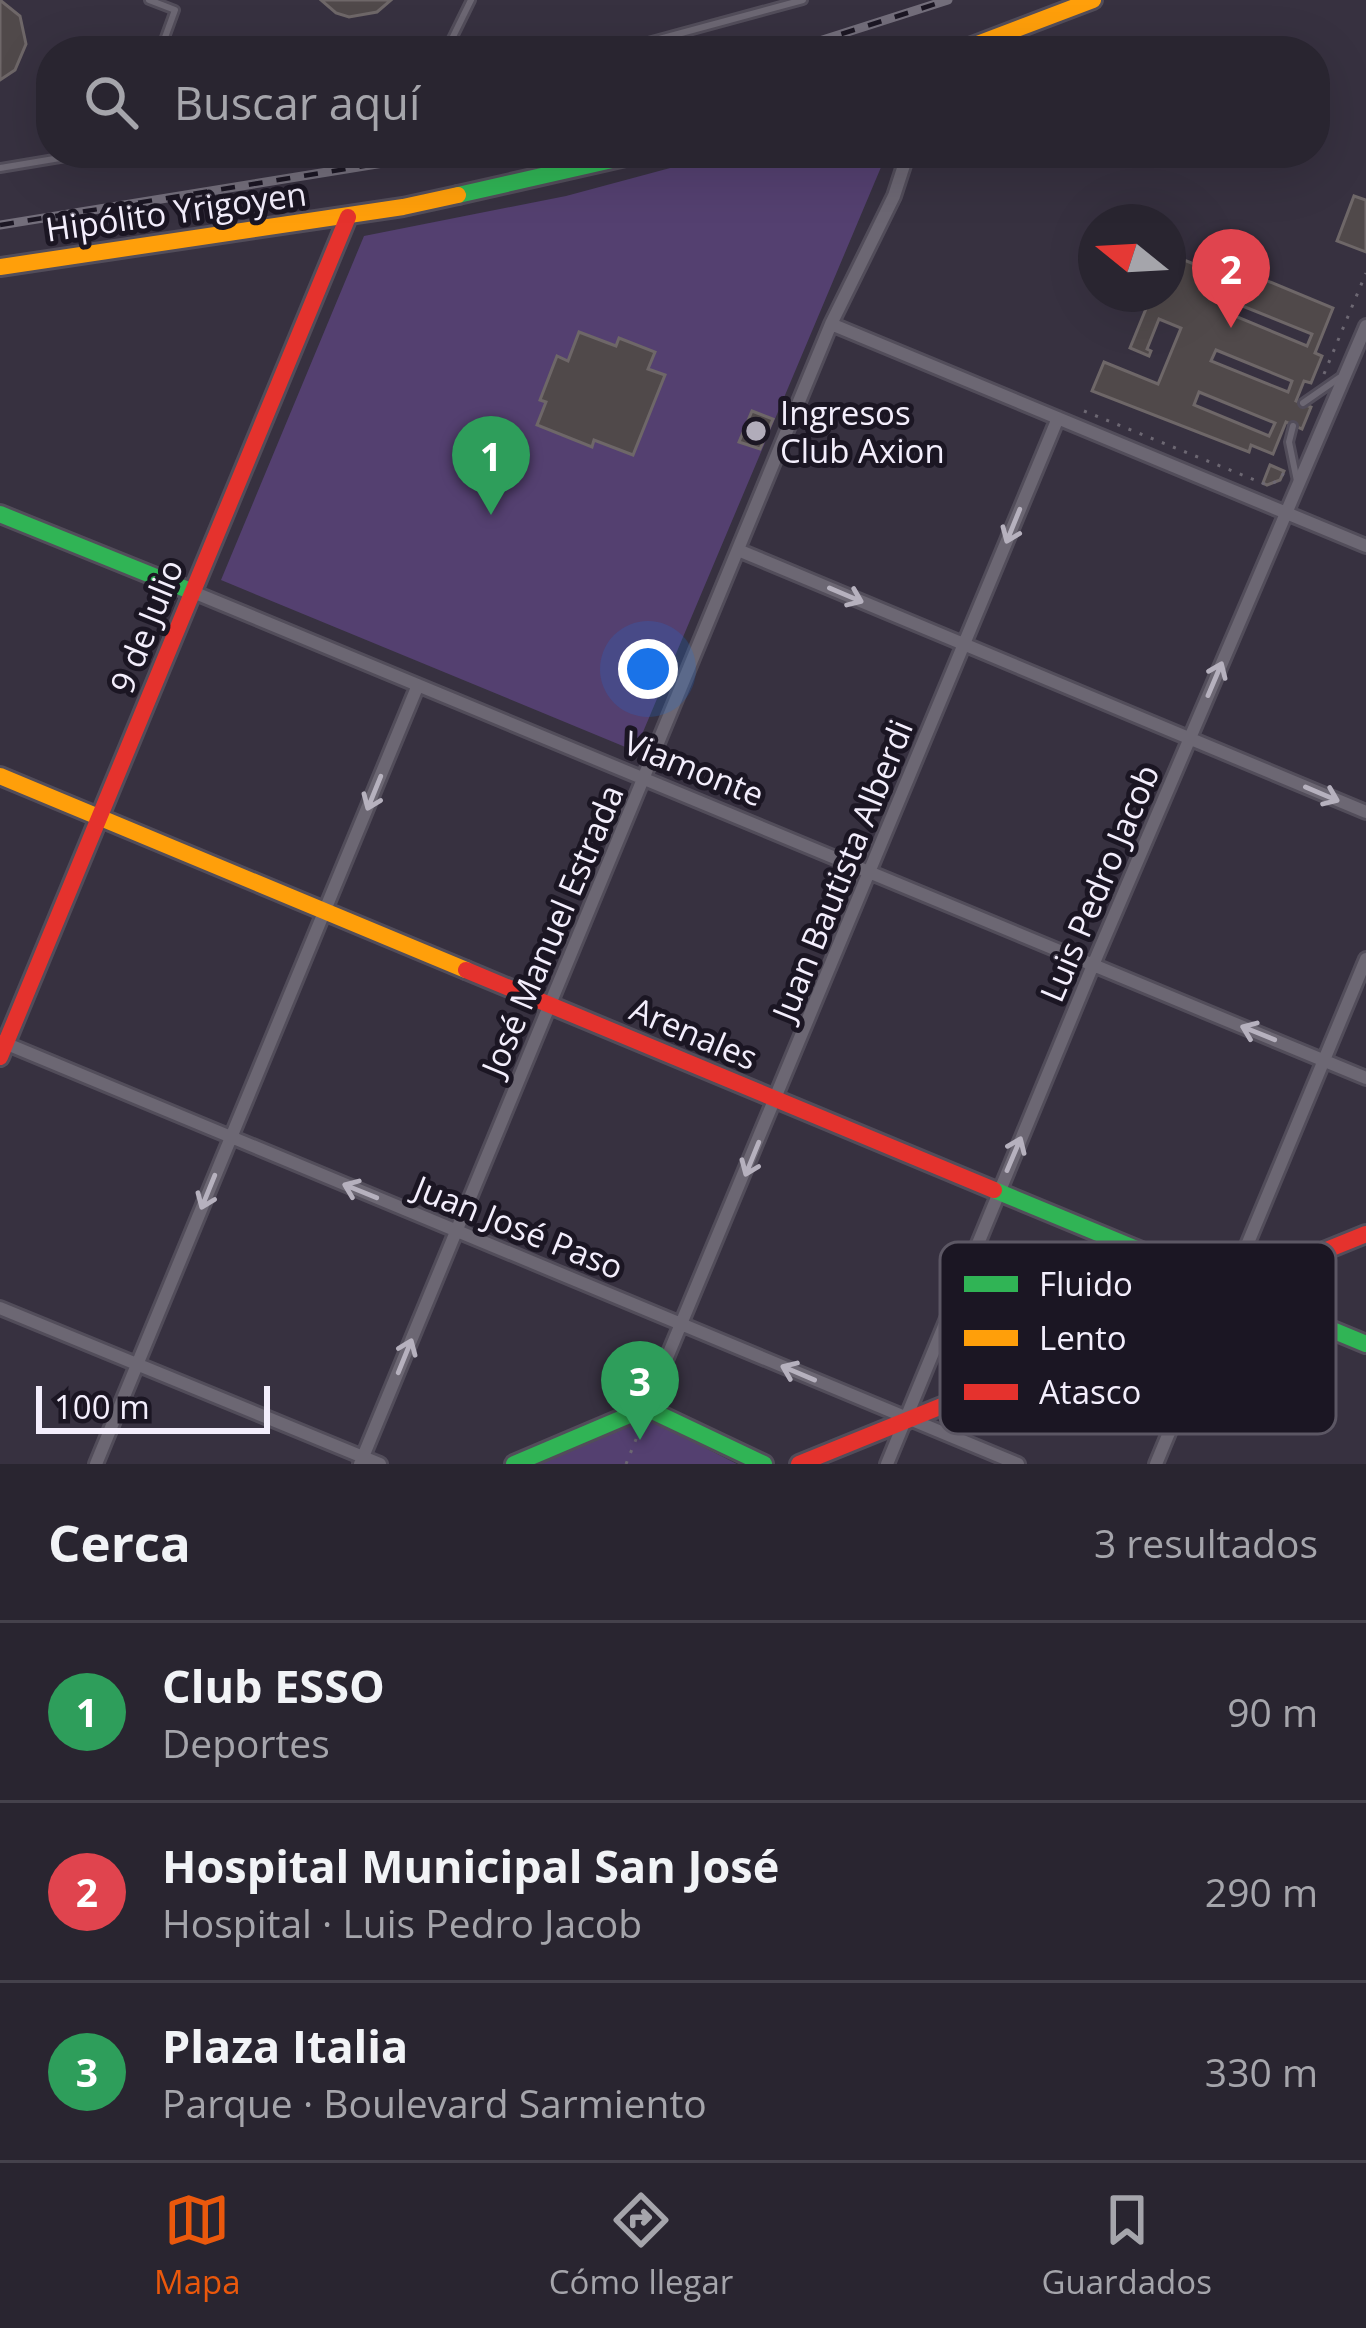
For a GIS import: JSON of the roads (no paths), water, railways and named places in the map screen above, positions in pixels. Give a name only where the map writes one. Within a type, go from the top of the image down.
[{"type":"street","points":[[998,36],[1093,0]]},
{"type":"street","name":"Hipólito Yrigoyen","points":[[0,267],[347,217],[574,168]]},
{"type":"street","name":"José Manuel Estrada","points":[[362,1461],[831,324],[903,168]]},
{"type":"street","name":"9 de Julio","points":[[2,1048],[347,217]]},
{"type":"street","points":[[831,324],[1366,546]]},
{"type":"street","name":"Luis Pedro Jacob","points":[[978,1242],[1366,326]]},
{"type":"street","name":"Juan Bautista Alberdi","points":[[646,1408],[1058,418]]},
{"type":"street","name":"Viamonte","points":[[0,514],[1366,1078]]},
{"type":"street","points":[[738,550],[1366,812]]},
{"type":"street","points":[[96,1464],[418,685]]},
{"type":"street","name":"Arenales","points":[[0,776],[1118,1242]]},
{"type":"street","points":[[1248,1242],[1366,959]]},
{"type":"street","name":"Juan José Paso","points":[[2,1048],[231,1137],[940,1432]]},
{"type":"street","points":[[1336,1246],[1366,1234]]},
{"type":"street","points":[[0,1308],[362,1461],[380,1464]]},
{"type":"street","name":"Arenales","points":[[1336,1332],[1366,1344]]},
{"type":"street","name":"Luis Pedro Jacob","points":[[887,1464],[940,1334]]},
{"type":"street","points":[[799,1464],[940,1404]]},
{"type":"street","points":[[514,1464],[646,1408],[764,1464]]},
{"type":"street","name":"Juan José Paso","points":[[945,1434],[1018,1464]]},
{"type":"street","points":[[1156,1464],[1168,1434]]},
{"type":"lane","points":[[149,0],[175,10],[165,36]]},
{"type":"lane","points":[[453,36],[471,0]]},
{"type":"lane","points":[[670,36],[802,0]]},
{"type":"lane","points":[[0,168],[36,162]]},
{"type":"lane","points":[[1303,404],[1345,375]]},
{"type":"lane","points":[[1293,426],[1289,442],[1298,484]]},
{"type":"railway","points":[[835,36],[948,0]]},
{"type":"railway","points":[[0,225],[352,168]]},
{"type":"place","name":"Hospital Municipal San José","points":[[1231,328]]},
{"type":"place","name":"Ingresos Club Axion","points":[[756,431]]},
{"type":"place","name":"Club ESSO","points":[[491,515]]},
{"type":"place","name":"Plaza Italia","points":[[640,1440]]}]
